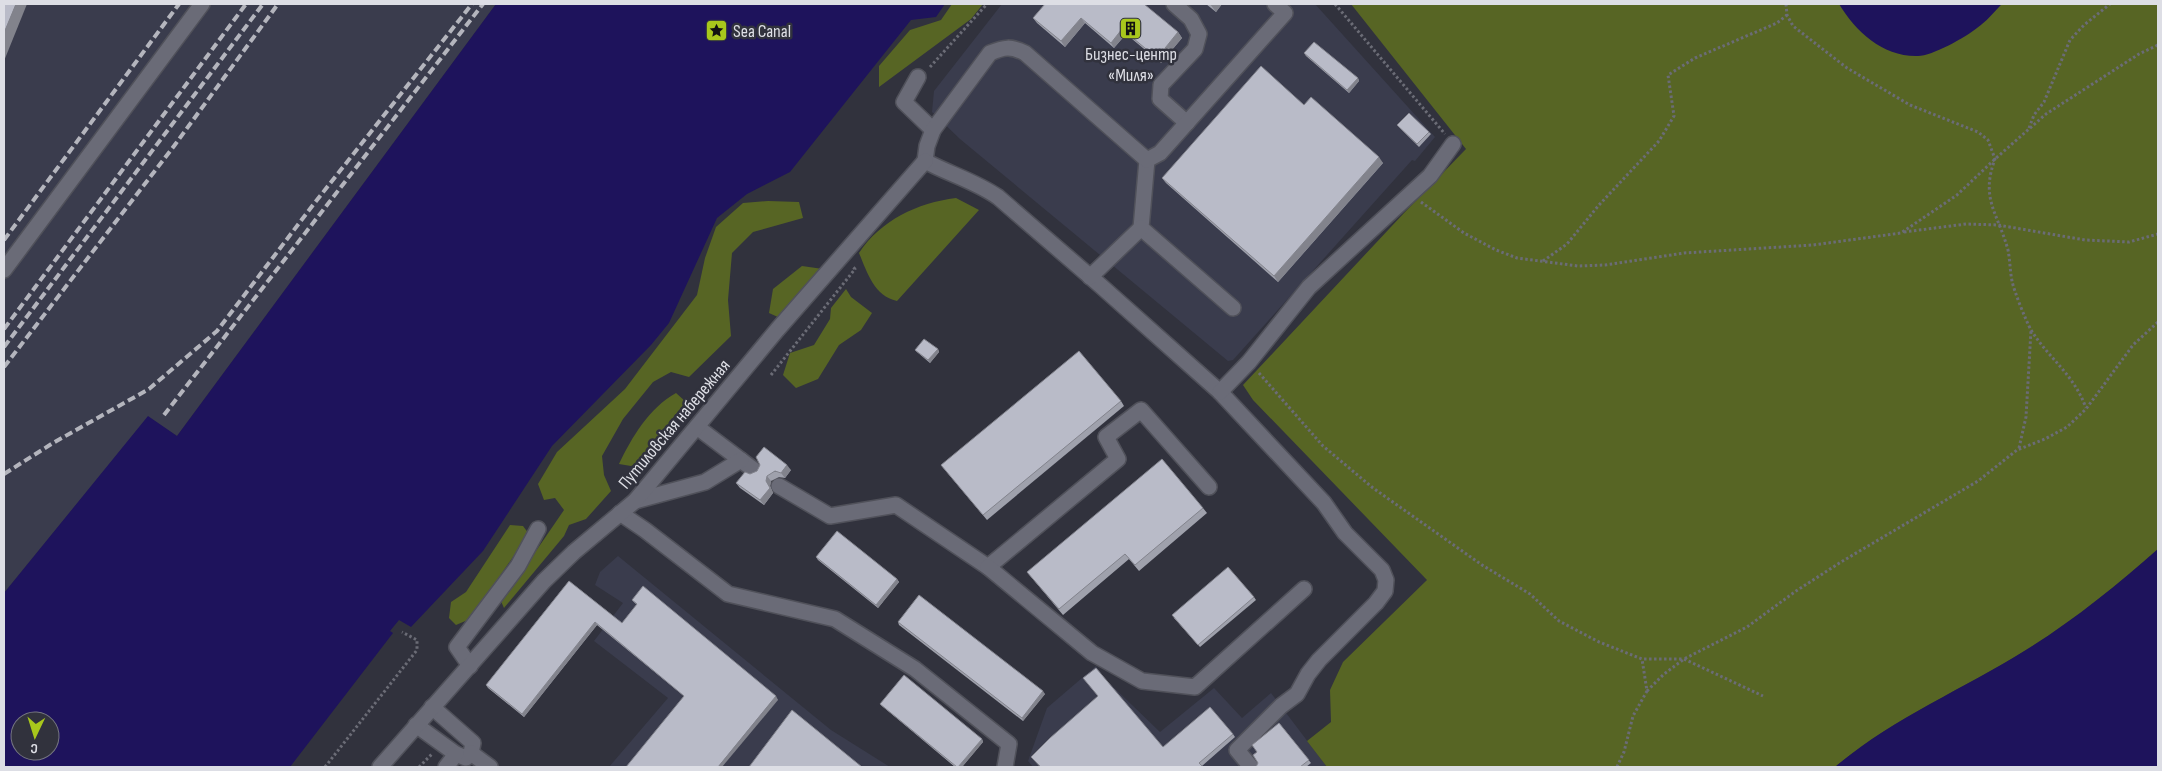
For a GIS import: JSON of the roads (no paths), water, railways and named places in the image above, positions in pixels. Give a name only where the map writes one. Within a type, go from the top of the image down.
[{"type":"street","points":[[4,270],[202,4]]},
{"type":"street","points":[[1174,4],[1191,18],[1199,34],[1195,49],[1161,85],[1160,98],[1187,123]]},
{"type":"street","points":[[1147,160],[1160,153],[1285,13],[1275,4]]},
{"type":"street","points":[[1147,160],[1025,53],[1013,47],[1001,48],[990,53],[932,130],[925,161],[941,170],[955,174],[986,189],[1090,277],[1220,392],[1324,503],[1346,532],[1382,570],[1386,580],[1385,592],[1319,660],[1308,674],[1297,694],[1281,706],[1237,750],[1251,767]]},
{"type":"street","points":[[918,77],[904,102],[932,130]]},
{"type":"street","points":[[1220,392],[1249,362],[1309,287],[1408,194],[1430,176],[1453,144]]},
{"type":"street","points":[[1090,277],[1141,228],[1147,160]]},
{"type":"street","name":"Путиловская набережная","points":[[380,767],[544,581],[574,552],[635,502],[842,255],[925,161]]},
{"type":"street","points":[[1141,228],[1233,308]]},
{"type":"street","points":[[988,567],[1118,459],[1106,437],[1141,410],[1209,487]]},
{"type":"street","points":[[697,427],[754,470]]},
{"type":"street","points":[[635,502],[705,482],[741,460]]},
{"type":"street","points":[[779,486],[830,516],[896,505],[988,567],[1092,653],[1142,681],[1195,687],[1304,589]]},
{"type":"street","points":[[620,513],[728,594],[835,619],[915,668],[1009,744],[1006,767]]},
{"type":"street","points":[[470,666],[457,647],[518,566],[538,529]]},
{"type":"street","points":[[432,707],[473,743],[464,754],[446,767]]},
{"type":"street","points":[[416,725],[464,754],[490,767]]},
{"type":"railway","points":[[4,240],[179,4]]},
{"type":"railway","points":[[4,329],[246,4]]},
{"type":"railway","points":[[4,347],[263,4]]},
{"type":"railway","points":[[4,367],[174,146],[278,4]]},
{"type":"railway","points":[[4,474],[53,443],[149,389],[217,331],[313,205],[472,4]]},
{"type":"railway","points":[[164,415],[483,4]]},
{"type":"place","name":"Бизнес-центр «Миля»","points":[[1131,29]]},
{"type":"place","name":"Sea Canal","points":[[717,31]]}]
